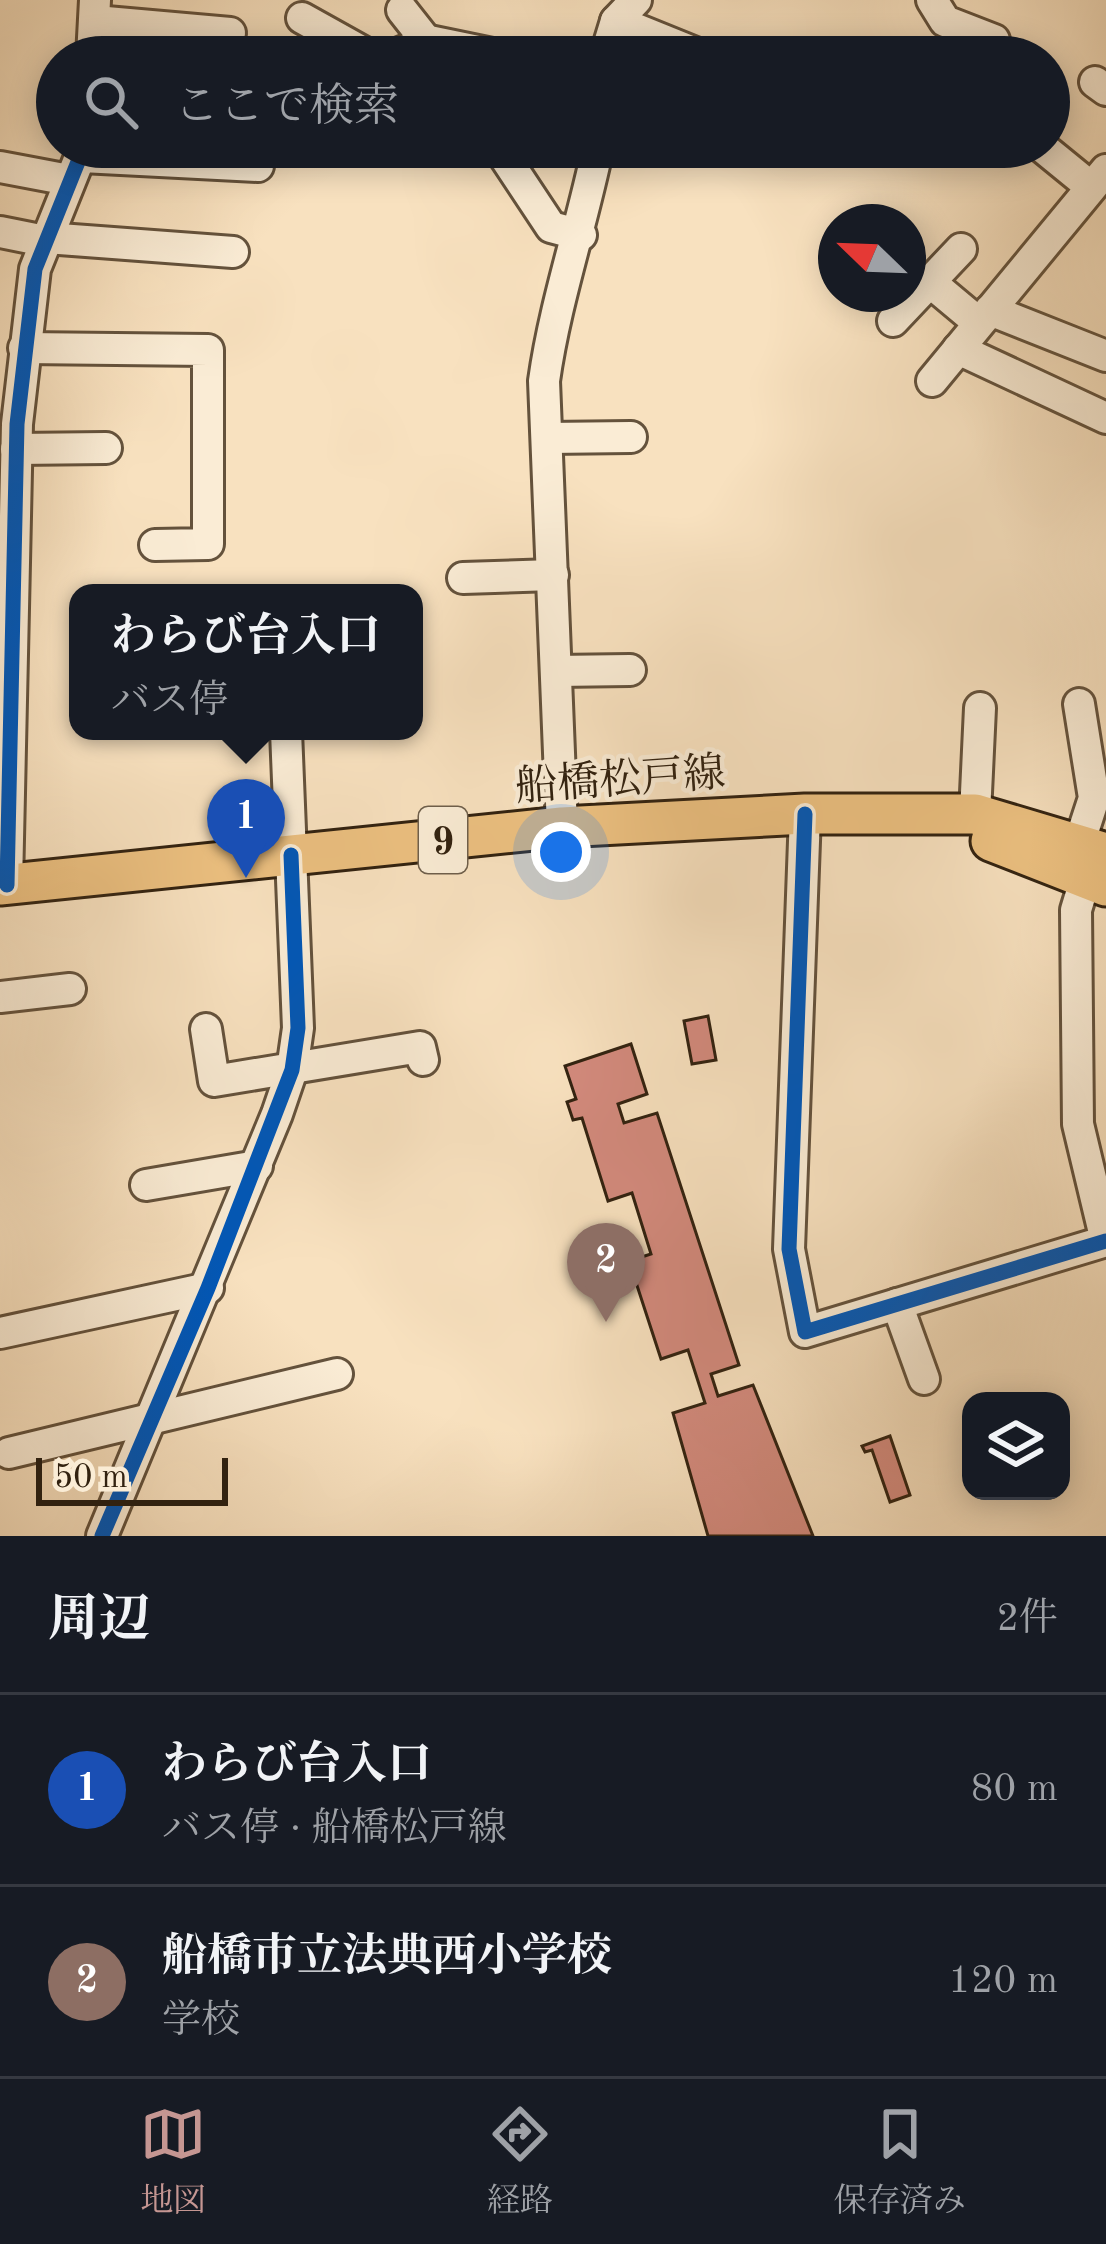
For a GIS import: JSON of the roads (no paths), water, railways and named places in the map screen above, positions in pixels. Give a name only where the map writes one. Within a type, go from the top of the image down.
[{"type":"main road","name":"船橋松戸線","points":[[888,813],[1094,865]]},
{"type":"main road","name":"船橋松戸線","points":[[4,885],[562,827],[805,814],[976,814],[1094,865]]},
{"type":"street","points":[[932,0],[946,21],[984,36]]},
{"type":"street","points":[[95,10],[200,36]]},
{"type":"street","points":[[402,10],[423,36]]},
{"type":"street","points":[[626,10],[669,36]]},
{"type":"street","points":[[302,18],[334,36]]},
{"type":"street","points":[[932,381],[1099,178],[1070,162]]},
{"type":"street","points":[[0,167],[36,164]]},
{"type":"street","points":[[4,885],[16,340],[45,240],[75,168]]},
{"type":"street","points":[[512,168],[551,227],[580,235]]},
{"type":"street","points":[[562,827],[544,381],[551,332],[580,235],[594,168]]},
{"type":"street","points":[[0,232],[45,240],[233,252]]},
{"type":"street","points":[[893,321],[962,249]]},
{"type":"street","points":[[930,282],[984,316],[1106,356]]},
{"type":"street","points":[[16,340],[208,350],[208,544],[155,545]]},
{"type":"street","points":[[958,349],[1106,418]]},
{"type":"street","points":[[11,432],[106,448]]},
{"type":"street","points":[[548,438],[632,437]]},
{"type":"street","points":[[463,578],[553,575]]},
{"type":"street","points":[[556,671],[630,670]]},
{"type":"street","points":[[805,814],[789,1250],[805,1332],[1106,1241],[1100,1185],[1078,1124],[1076,910],[1094,865],[1094,798],[1078,704]]},
{"type":"street","points":[[976,814],[980,708]]},
{"type":"street","points":[[102,1536],[208,1288],[292,1070],[298,1028],[286,740]]},
{"type":"street","points":[[0,997],[70,989]]},
{"type":"street","points":[[206,1029],[214,1081],[420,1047],[423,1060]]},
{"type":"street","points":[[146,1185],[257,1166]]},
{"type":"street","points":[[0,1333],[208,1288]]},
{"type":"street","points":[[897,1304],[924,1379]]},
{"type":"street","points":[[8,1453],[338,1374]]},
{"type":"place","name":"わらび台入口","points":[[246,878]]},
{"type":"place","name":"船橋市立法典西小学校","points":[[606,1322]]}]
